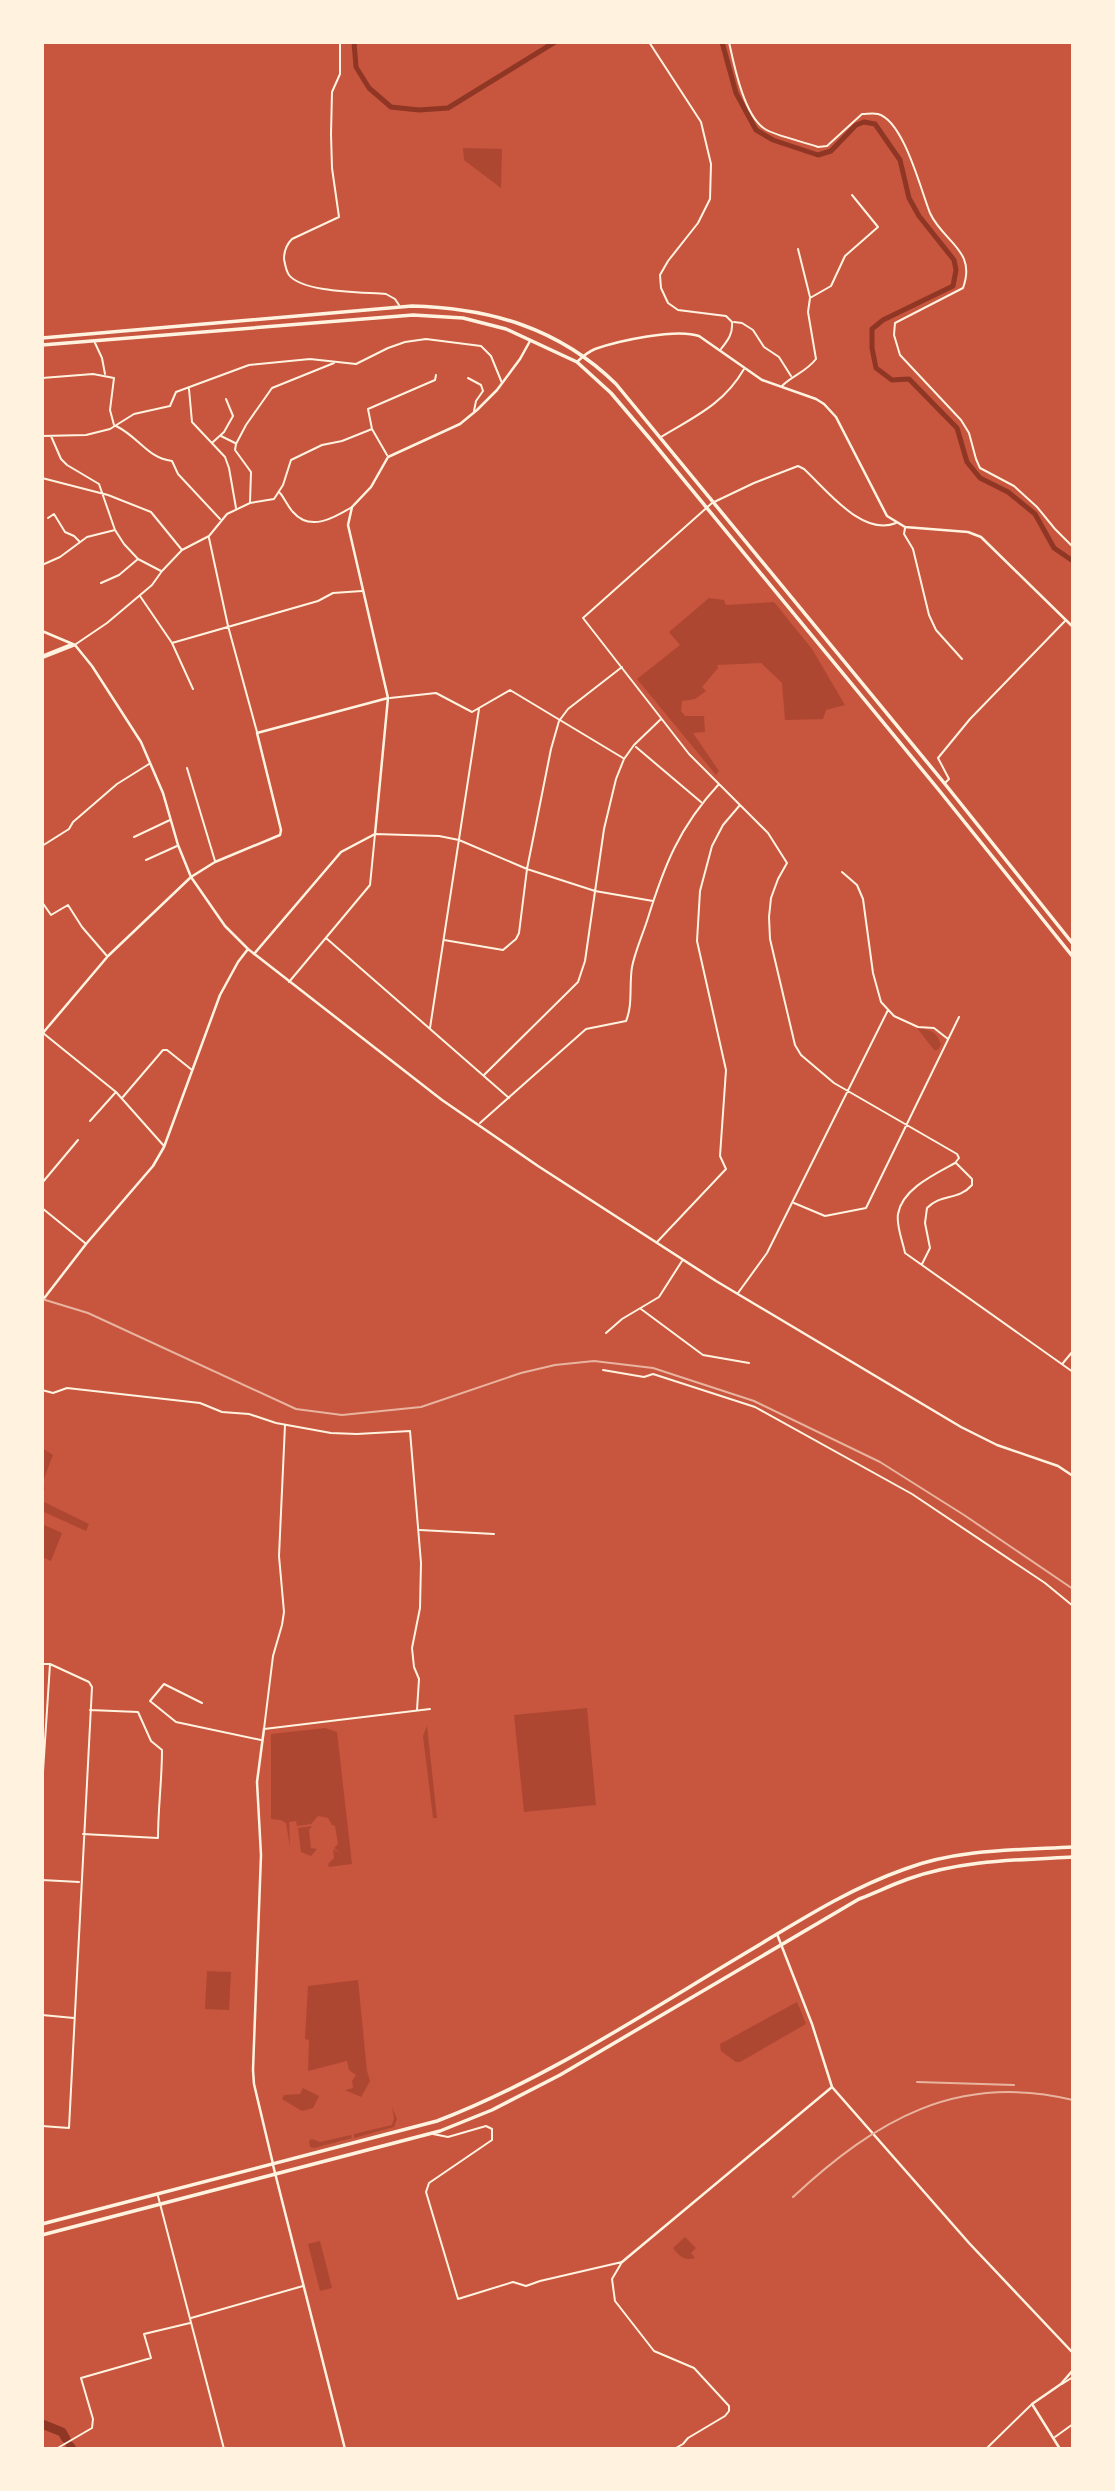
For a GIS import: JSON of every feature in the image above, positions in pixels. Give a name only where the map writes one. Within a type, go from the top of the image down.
[{"type":"main road","points":[[42,338],[400,306],[436,306],[485,313],[529,328],[584,355],[616,384],[1073,944]]},
{"type":"main road","points":[[42,345],[413,315],[483,322],[531,339],[577,362],[611,393],[1073,957]]},
{"type":"main road","points":[[172,326],[173,334]]},
{"type":"main road","points":[[73,335],[73,342]]},
{"type":"main road","points":[[42,2224],[413,2128],[475,2106],[556,2065],[853,1891],[906,1868],[987,1852],[1073,1847]]},
{"type":"main road","points":[[42,2235],[432,2133],[478,2117],[560,2075],[859,1899],[910,1878],[988,1862],[1073,1857]]},
{"type":"street","points":[[340,42],[340,74],[332,92],[331,134],[332,168],[339,217],[292,239],[287,244],[284,255],[286,269],[298,282],[315,287],[386,294],[400,306]]},
{"type":"street","points":[[649,42],[701,122],[711,164],[710,198],[698,223],[662,272],[661,288],[668,303],[678,310],[726,316],[733,322],[742,323],[753,330],[764,346],[779,357],[791,377]]},
{"type":"street","points":[[729,42],[740,88],[756,119],[765,129],[818,147],[827,146],[862,114],[877,114],[886,118],[912,159],[931,215],[963,256],[966,267],[963,288],[895,323],[894,335],[900,355],[961,420],[969,433],[980,468],[1014,486],[1073,547]]},
{"type":"street","points":[[810,298],[831,286],[845,256],[878,227],[852,195]]},
{"type":"street","points":[[781,386],[791,377],[807,371],[816,359],[808,312],[810,298],[798,249]]},
{"type":"street","points":[[721,349],[730,338],[733,322]]},
{"type":"street","points":[[577,362],[593,349],[680,332],[699,335],[762,380],[816,399],[831,411],[887,516],[905,527],[968,532],[981,537],[1073,627]]},
{"type":"street","points":[[42,436],[66,434],[73,437],[115,426],[134,414],[170,407],[175,392],[249,365],[310,359],[356,364],[388,348],[426,339],[474,343],[486,350],[502,384]]},
{"type":"street","points":[[279,492],[295,515],[309,521],[327,521],[352,507],[370,487],[388,457],[460,424],[474,412],[502,384],[531,339]]},
{"type":"street","points":[[93,341],[102,358],[105,375]]},
{"type":"street","points":[[250,503],[251,472],[236,451],[236,444],[260,402],[272,388],[335,363]]},
{"type":"street","points":[[660,438],[715,404],[734,386],[744,367]]},
{"type":"street","points":[[42,378],[105,375],[114,378],[110,410],[115,426],[135,438],[155,457],[172,461],[178,474],[220,520]]},
{"type":"street","points":[[388,457],[372,429],[368,413],[370,407],[435,380],[436,375]]},
{"type":"street","points":[[468,378],[481,385],[483,391],[474,412]]},
{"type":"street","points":[[188,388],[192,422],[222,452],[229,468],[236,508]]},
{"type":"street","points":[[212,443],[233,416],[226,399]]},
{"type":"street","points":[[42,657],[74,644],[107,623],[152,585],[182,550],[209,537],[220,520],[236,508],[272,500],[279,492],[291,460],[322,445],[342,441],[372,429]]},
{"type":"street","points":[[50,435],[61,458],[68,465],[98,482],[115,530],[124,544],[138,559],[162,571]]},
{"type":"street","points":[[220,436],[236,444]]},
{"type":"street","points":[[896,523],[886,527],[858,518],[798,466],[754,483],[705,507],[583,618],[689,754],[768,833],[787,863],[771,898],[770,939],[795,1045],[801,1055],[847,1092],[957,1154],[959,1158],[955,1163],[912,1189],[898,1213],[905,1254],[1073,1372]]},
{"type":"street","points":[[42,478],[102,494],[151,512],[182,550]]},
{"type":"street","points":[[289,982],[370,885],[388,698],[348,525],[352,507]]},
{"type":"street","points":[[48,518],[54,514],[65,532],[80,541]]},
{"type":"street","points":[[905,527],[904,534],[913,549],[929,615],[936,630],[962,659]]},
{"type":"street","points":[[42,565],[60,557],[93,534],[115,530]]},
{"type":"street","points":[[164,1147],[116,1092],[43,1034],[108,956],[191,877],[215,862],[276,838],[281,832],[228,626],[209,537]]},
{"type":"street","points":[[101,583],[119,575],[138,559]]},
{"type":"street","points":[[172,643],[318,601],[330,594],[363,590]]},
{"type":"street","points":[[139,595],[172,643],[193,689]]},
{"type":"street","points":[[945,784],[949,779],[938,758],[970,719],[1066,620]]},
{"type":"street","points":[[42,631],[74,644],[92,666],[141,742],[151,763],[191,877],[225,926],[254,954],[442,1100],[682,1260],[961,1427],[997,1445],[1058,1466],[1073,1476]]},
{"type":"street","points":[[444,940],[503,950],[519,933],[527,869],[559,721],[568,709],[623,666]]},
{"type":"street","points":[[257,733],[388,698],[433,693],[470,712],[508,690],[624,759]]},
{"type":"street","points":[[430,1028],[479,709]]},
{"type":"street","points":[[484,1075],[578,982],[585,961],[604,829],[624,759],[634,745],[662,719]]},
{"type":"street","points":[[634,745],[702,802]]},
{"type":"street","points":[[42,846],[69,829],[73,822],[117,784],[151,763]]},
{"type":"street","points":[[187,768],[215,862]]},
{"type":"street","points":[[478,1125],[586,1029],[626,1021],[632,967],[653,901],[678,837],[702,802],[720,783]]},
{"type":"street","points":[[656,1243],[726,1169],[720,1156],[726,1070],[696,940],[700,891],[712,846],[723,825],[740,804]]},
{"type":"street","points":[[134,837],[170,820]]},
{"type":"street","points":[[254,954],[341,852],[375,835],[439,836],[459,840],[527,869],[594,891],[653,901]]},
{"type":"street","points":[[146,860],[178,845]]},
{"type":"street","points":[[842,872],[858,885],[863,899],[873,973],[881,1002],[894,1016],[912,1025],[934,1028],[948,1040]]},
{"type":"street","points":[[42,902],[51,915],[68,905],[82,927],[108,956]]},
{"type":"street","points":[[325,937],[509,1098]]},
{"type":"street","points":[[42,1301],[86,1244],[153,1166],[164,1147],[220,995],[248,949]]},
{"type":"street","points":[[737,1294],[767,1253],[888,1010]]},
{"type":"street","points":[[793,1202],[825,1216],[866,1208],[959,1017]]},
{"type":"street","points":[[122,1098],[165,1050],[193,1070]]},
{"type":"street","points":[[90,1121],[116,1092]]},
{"type":"street","points":[[42,1183],[78,1140]]},
{"type":"street","points":[[921,1265],[930,1248],[925,1223],[927,1208],[943,1198],[961,1196],[972,1185],[972,1179],[955,1163]]},
{"type":"street","points":[[42,1208],[86,1244]]},
{"type":"street","points":[[606,1332],[659,1297],[682,1260]]},
{"type":"street","points":[[641,1310],[703,1355],[749,1363]]},
{"type":"street","points":[[1062,1364],[1073,1351]]},
{"type":"street","points":[[603,1370],[644,1377],[653,1374],[755,1406],[912,1494],[1045,1583],[1073,1606]]},
{"type":"street","points":[[42,1390],[53,1393],[67,1388],[200,1403],[222,1412],[249,1414],[266,1421],[344,1434],[410,1431],[419,1530],[421,1597],[412,1648],[414,1667],[419,1679],[416,1710]]},
{"type":"street","points":[[285,1424],[279,1556],[284,1612],[273,1656],[257,1782],[261,1855],[253,2070],[254,2084],[345,2449]]},
{"type":"street","points":[[419,1530],[494,1534]]},
{"type":"street","points":[[42,1664],[50,1664],[90,1683],[69,2128],[42,2126]]},
{"type":"street","points":[[42,1787],[50,1664]]},
{"type":"street","points":[[202,1703],[164,1684],[150,1701],[176,1722],[261,1740]]},
{"type":"street","points":[[264,1729],[429,1709]]},
{"type":"street","points":[[82,1834],[158,1838],[159,1793],[162,1785],[162,1750],[151,1741],[138,1712],[90,1710]]},
{"type":"street","points":[[42,1880],[80,1882]]},
{"type":"street","points":[[777,1934],[832,2087],[969,2243],[1073,2353]]},
{"type":"street","points":[[42,2015],[75,2018]]},
{"type":"street","points":[[674,2449],[725,2416],[729,2406],[694,2368],[654,2351],[615,2301],[612,2279],[622,2262],[832,2087]]},
{"type":"street","points":[[432,2133],[448,2137],[486,2126],[493,2132],[492,2140],[429,2183],[426,2192],[458,2299],[513,2282],[526,2286],[622,2262]]},
{"type":"street","points":[[158,2194],[224,2449]]},
{"type":"street","points":[[190,2318],[304,2286]]},
{"type":"street","points":[[57,2449],[92,2428],[93,2419],[81,2378],[151,2358],[144,2334],[191,2323]]},
{"type":"street","points":[[1061,2384],[1073,2370]]},
{"type":"street","points":[[988,2448],[1032,2404],[1073,2377]]},
{"type":"street","points":[[1032,2404],[1060,2449]]},
{"type":"street","points":[[1054,2437],[1073,2424]]},
{"type":"shaded area","points":[[463,148],[502,149],[501,188],[464,160]]},
{"type":"shaded area","points":[[709,598],[724,600],[726,605],[774,602],[812,649],[845,705],[826,710],[823,719],[785,720],[782,683],[761,663],[717,665],[718,668],[702,687],[706,691],[695,699],[682,701],[681,711],[685,716],[704,716],[705,732],[693,733],[719,771],[716,775],[637,679],[680,645],[669,632]]},
{"type":"shaded area","points":[[917,1028],[937,1036],[941,1044],[938,1050],[934,1050]]},
{"type":"shaded area","points":[[42,1448],[53,1455],[42,1484]]},
{"type":"shaded area","points":[[42,1501],[89,1524],[86,1531],[42,1511]]},
{"type":"shaded area","points":[[42,1524],[62,1533],[51,1561],[42,1557]]},
{"type":"shaded area","points":[[587,1708],[596,1805],[524,1812],[514,1715]]},
{"type":"shaded area","points":[[427,1726],[437,1818],[433,1818],[423,1736]]},
{"type":"shaded area","points":[[325,1728],[337,1732],[352,1864],[329,1867],[328,1864],[334,1858],[333,1849],[341,1854],[334,1848],[338,1844],[335,1826],[328,1818],[318,1816],[311,1824],[297,1826],[296,1821],[289,1822],[290,1846],[286,1823],[271,1819],[271,1734]]},
{"type":"shaded area","points":[[312,1826],[309,1830],[311,1848],[317,1849],[311,1856],[301,1852],[298,1828]]},
{"type":"shaded area","points":[[207,1971],[231,1972],[229,2010],[205,2009]]},
{"type":"shaded area","points":[[358,1980],[370,2081],[361,2097],[345,2090],[353,2088],[352,2081],[356,2075],[349,2070],[347,2061],[308,2071],[309,2040],[305,2039],[308,1986]]},
{"type":"shaded area","points":[[797,2002],[806,2024],[740,2062],[721,2051],[720,2044]]},
{"type":"shaded area","points":[[303,2088],[319,2096],[313,2108],[302,2111],[282,2099],[284,2095],[300,2094]]},
{"type":"shaded area","points":[[392,2107],[397,2119],[394,2127],[354,2138],[354,2134],[392,2125]]},
{"type":"shaded area","points":[[351,2135],[352,2138],[310,2147],[309,2141],[312,2139],[320,2142]]},
{"type":"shaded area","points":[[685,2237],[696,2248],[691,2253],[695,2258],[682,2258],[673,2248]]},
{"type":"shaded area","points":[[320,2241],[332,2288],[320,2291],[308,2244]]},
{"type":"waterway","points":[[354,42],[356,67],[369,88],[391,107],[419,110],[448,108],[555,42]]},
{"type":"waterway","points":[[722,42],[736,93],[756,130],[773,140],[818,155],[831,151],[856,125],[864,122],[875,124],[900,160],[909,198],[919,216],[954,260],[956,270],[953,286],[883,320],[872,329],[876,368],[892,380],[909,379],[957,428],[967,462],[980,478],[1008,492],[1035,514],[1054,548],[1073,561]]},
{"type":"waterway","points":[[42,2424],[62,2432],[66,2439]]},
{"type":"railway","points":[[42,1299],[88,1313],[296,1409],[342,1415],[421,1407],[521,1373],[555,1365],[594,1361],[653,1368],[754,1401],[880,1462],[1073,1589]]},
{"type":"railway","points":[[917,2082],[1014,2085]]},
{"type":"railway","points":[[793,2197],[855,2145],[887,2125],[921,2109],[955,2098],[992,2093],[1031,2093],[1073,2100]]}]
